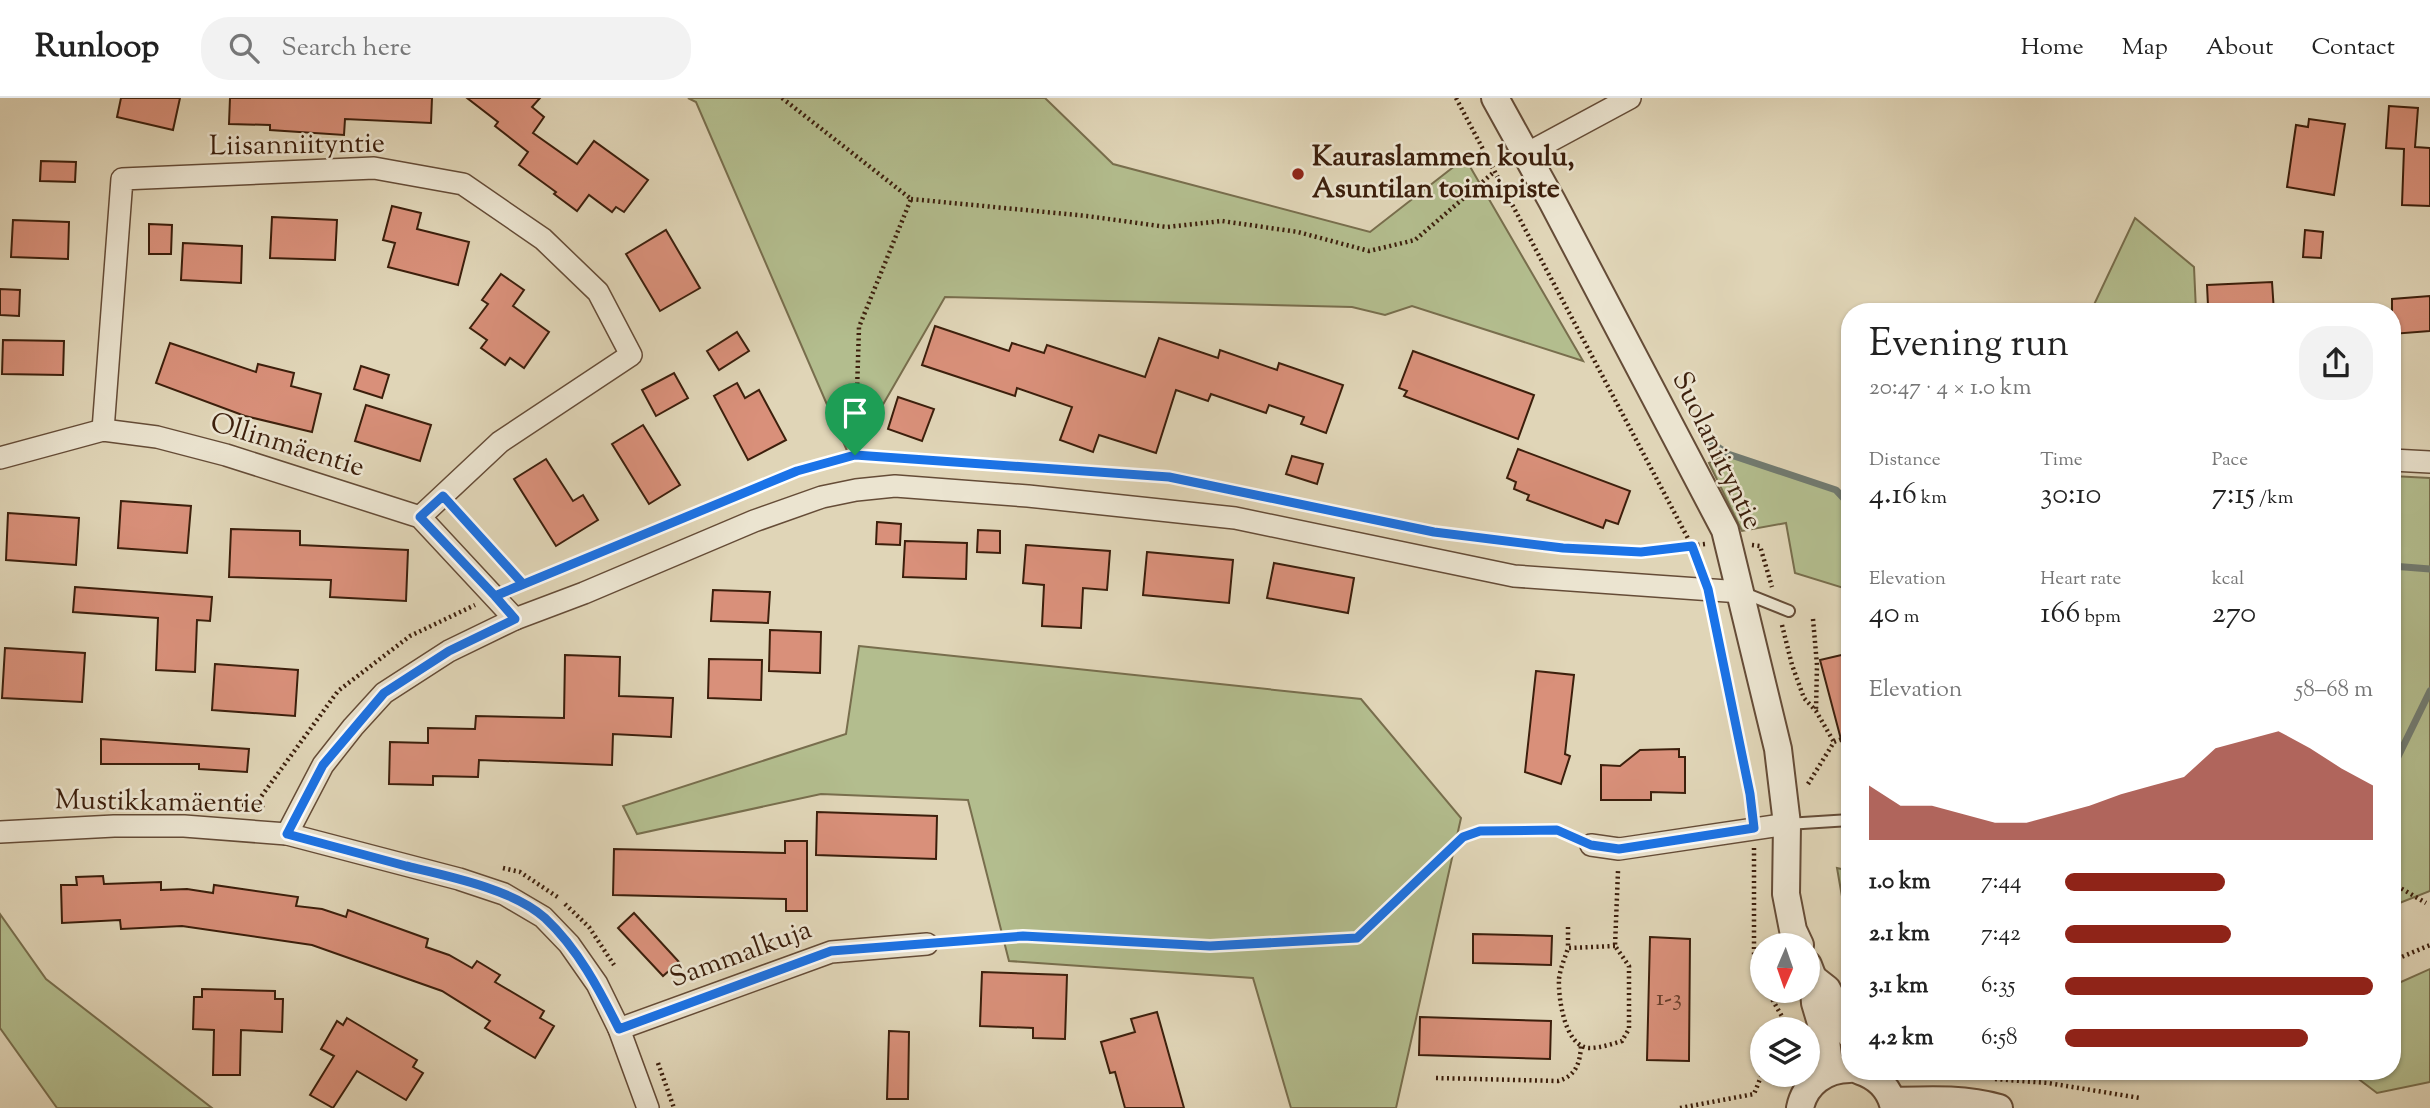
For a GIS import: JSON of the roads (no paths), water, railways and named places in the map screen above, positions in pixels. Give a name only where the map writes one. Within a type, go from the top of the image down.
[{"type":"street","name":"Suolaniityntie","points":[[1495,98],[1725,530],[1778,749],[1787,824],[1786,894],[1794,933]]},
{"type":"street","points":[[1526,154],[1630,98]]},
{"type":"street","name":"Liisanniityntie","points":[[103,430],[122,179],[374,168],[463,184],[543,239],[598,292],[631,355],[499,442],[420,517]]},
{"type":"street","name":"Ollinmäentie","points":[[0,457],[103,430],[157,437],[226,455],[420,517],[515,619]]},
{"type":"street","points":[[2401,460],[2430,462]]},
{"type":"street","points":[[287,834],[323,765],[384,693],[449,651],[515,619],[584,593],[754,521],[822,497],[856,489],[895,486],[1028,496],[1235,519],[1514,576],[1741,592]]},
{"type":"street","points":[[1591,845],[1619,849],[1787,824]]},
{"type":"street","name":"Mustikkamäentie","points":[[0,832],[114,825],[184,826],[287,834],[504,894],[543,916],[569,944],[597,984],[619,1029],[648,1108]]},
{"type":"street","name":"Sammalkuja","points":[[619,1029],[831,951],[927,944]]},
{"type":"street","points":[[1820,982],[1827,989],[1841,1017]]},
{"type":"street","points":[[1796,1105],[1818,1079],[1840,1071],[1826,1040],[1815,1003]]},
{"type":"street","points":[[1876,1080],[1881,1083],[1894,1104],[1938,1099],[1981,1103],[1999,1108]]},
{"type":"lane","points":[[1741,592],[1789,611]]},
{"type":"lane","points":[[1787,824],[1841,821]]},
{"type":"waterway","points":[[1710,442],[1728,454],[1836,490],[1841,495]]},
{"type":"waterway","points":[[2401,567],[2430,569]]},
{"type":"waterway","points":[[2401,751],[2430,691]]},
{"type":"place","name":"Kauraslammen koulu, Asuntilan toimipiste","points":[[1298,174]]}]
